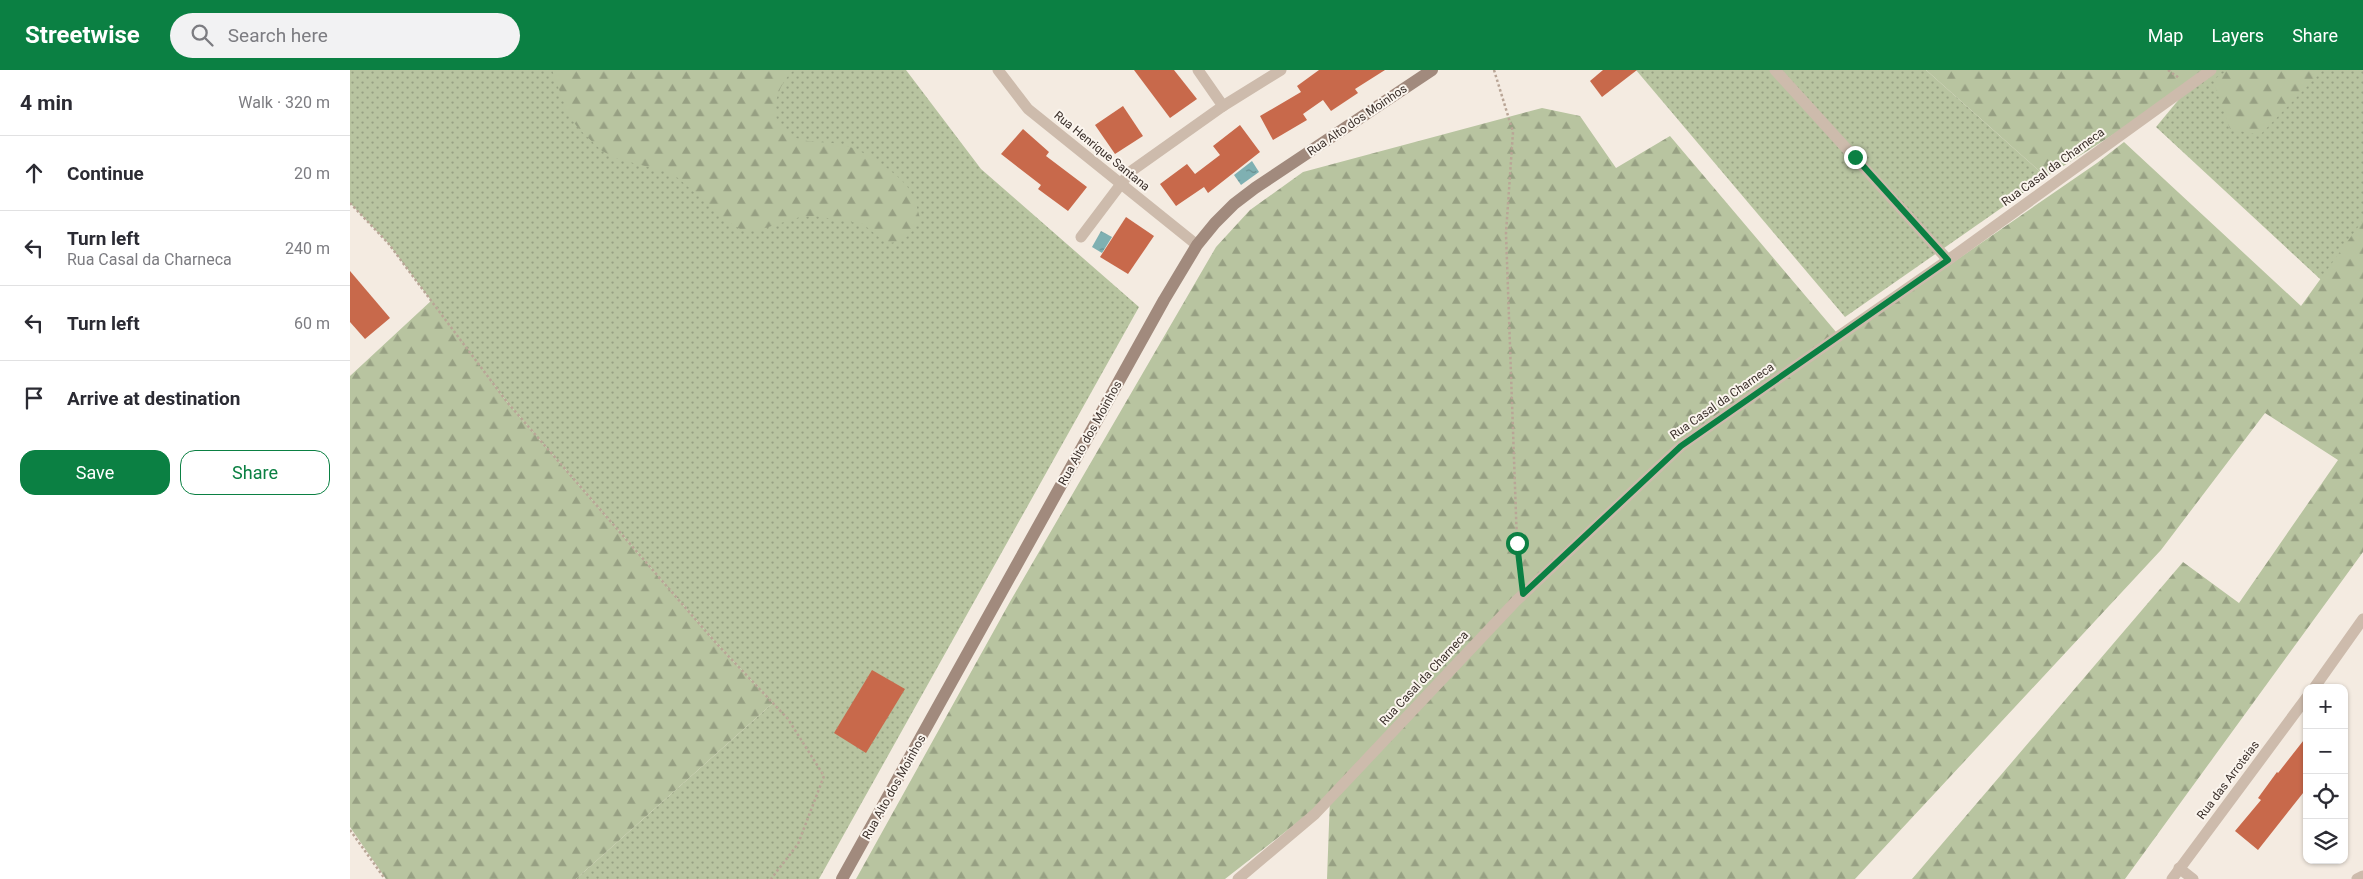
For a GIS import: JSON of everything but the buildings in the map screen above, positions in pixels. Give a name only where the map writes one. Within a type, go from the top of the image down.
[{"type":"street","name":"Rua Henrique Santana","points":[[998,70],[1028,109],[1120,185],[1197,245]]},
{"type":"street","points":[[1198,70],[1223,106]]},
{"type":"street","points":[[1081,237],[1130,172],[1223,106],[1281,70]]},
{"type":"street","name":"Rua Alto dos Moinhos","points":[[842,879],[1164,300],[1197,245],[1215,223],[1255,188],[1432,70]]},
{"type":"street","points":[[1775,70],[1948,260]]},
{"type":"street","name":"Rua Casal da Charneca","points":[[1238,879],[1315,814],[1523,594],[1681,446],[1948,260],[2211,70]]},
{"type":"street","points":[[2317,684],[2363,619]]},
{"type":"street","name":"Rua das Arroteias","points":[[2172,879],[2303,702]]},
{"type":"street","points":[[2179,868],[2193,879]]},
{"type":"street","points":[[2357,879],[2363,876]]},
{"type":"path","points":[[1494,70],[1513,132],[1506,233],[1517,543],[1523,594]]},
{"type":"path","points":[[350,203],[388,243],[507,402],[716,643],[788,719],[824,776],[798,844],[771,879]]},
{"type":"path","points":[[350,830],[385,879]]},
{"type":"green space","points":[[350,70],[906,70],[981,169],[1139,307],[819,879],[576,879],[773,703],[716,643],[507,402],[388,243],[350,203]]},
{"type":"green space","points":[[552,70],[794,70],[782,85],[776,103],[776,113],[782,129],[802,140],[848,146],[877,161],[896,175],[909,189],[920,218],[907,237],[886,243],[863,224],[815,216],[800,217],[756,231],[740,229],[726,220],[678,178],[664,171],[618,159],[602,151],[578,128],[568,114]]},
{"type":"green space","points":[[1636,70],[1926,70],[2046,177],[1845,317]]},
{"type":"green space","points":[[1926,70],[2211,70],[2190,86],[2046,177]]},
{"type":"green space","points":[[2211,70],[2363,70],[2363,250],[2333,291],[2156,127],[2190,86]]},
{"type":"green space","points":[[2228,70],[2323,70],[2260,135],[2230,129],[2213,80]]},
{"type":"green space","points":[[1542,108],[1580,116],[1616,168],[1670,136],[1842,339],[2097,163],[2124,142],[2301,306],[2363,220],[2363,552],[2125,879],[1912,879],[2183,562],[2239,603],[2338,460],[2265,413],[2161,550],[1855,879],[1327,879],[1330,797],[1225,879],[856,879],[1011,600],[1216,247],[1250,210],[1303,172]]},
{"type":"green space","points":[[432,300],[507,402],[716,643],[773,703],[576,879],[386,879],[350,827],[350,376]]},
{"type":"water","points":[[1252,161],[1259,172],[1241,185],[1234,175]]},
{"type":"water","points":[[1101,231],[1112,237],[1102,253],[1092,247]]},
{"type":"route","points":[[1517,543],[1523,594],[1681,446],[1948,260],[1855,157]]}]
